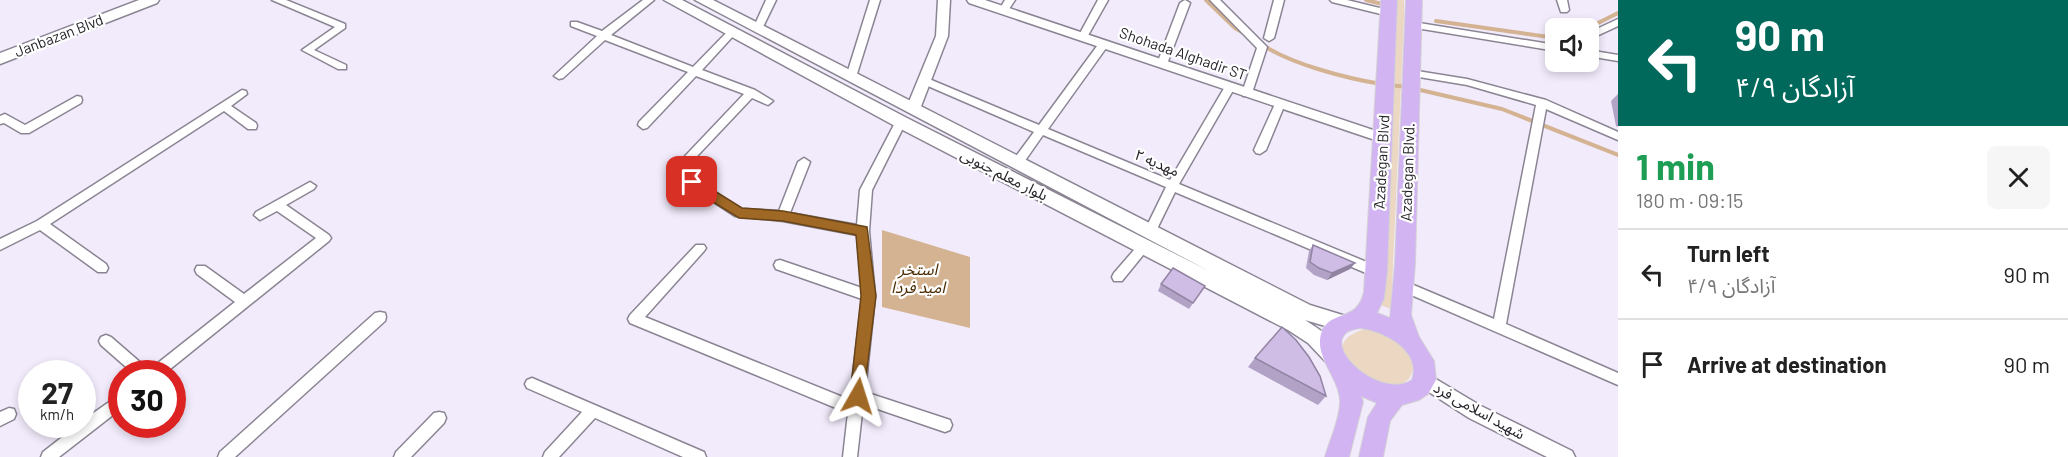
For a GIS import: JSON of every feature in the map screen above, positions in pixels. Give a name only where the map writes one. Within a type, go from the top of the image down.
[{"type":"main road","name":"Janbazan Blvd","points":[[0,48],[123,0]]},
{"type":"main road","name":"Janbazan Blvd","points":[[0,59],[152,0]]},
{"type":"main road","name":"بلوار معلم جنوبی","points":[[671,0],[901,122],[1057,192],[1147,238],[1305,312],[1351,321]]},
{"type":"main road","name":"بلوار معلم جنوبی","points":[[702,0],[1017,162],[1057,192]]},
{"type":"main road","name":"Azadegan Blvd.","points":[[1410,341],[1400,315],[1404,286],[1414,0]]},
{"type":"main road","name":"َAzadegan Blvd","points":[[1351,321],[1370,310],[1374,301],[1389,7]]},
{"type":"main road","name":"بلوار معلم جنوبی","points":[[1147,238],[1315,337],[1337,362]]},
{"type":"main road","points":[[1337,362],[1363,388],[1379,394],[1396,396],[1408,395],[1418,390],[1424,380],[1426,369],[1424,360],[1410,341],[1391,327],[1376,321],[1351,321],[1332,332],[1330,343],[1337,362],[1352,402],[1338,457]]},
{"type":"main road","points":[[1371,457],[1379,417],[1396,396]]},
{"type":"street","points":[[277,0],[342,26],[308,50],[342,66]]},
{"type":"street","points":[[559,76],[604,35],[649,0]]},
{"type":"street","points":[[758,28],[771,0]]},
{"type":"street","points":[[851,77],[875,0]]},
{"type":"street","points":[[913,109],[942,36],[944,0]]},
{"type":"street","name":"Shohada Alghadir ST","points":[[973,0],[1007,5],[1083,37],[1383,138]]},
{"type":"street","points":[[1083,37],[1103,0]]},
{"type":"street","points":[[1215,0],[1262,47],[1247,93]]},
{"type":"street","points":[[1269,38],[1279,0]]},
{"type":"street","points":[[1335,0],[1389,7]]},
{"type":"street","points":[[1162,64],[1185,3]]},
{"type":"street","points":[[1599,32],[1618,22]]},
{"type":"street","points":[[574,24],[768,101]]},
{"type":"street","points":[[1413,26],[1545,46]]},
{"type":"street","points":[[643,125],[732,32]]},
{"type":"street","points":[[1017,162],[1104,44]]},
{"type":"street","points":[[1599,55],[1618,58]]},
{"type":"street","points":[[1411,73],[1467,82],[1542,102],[1618,136]]},
{"type":"street","name":"مهدیه ۲","points":[[925,81],[1377,272]]},
{"type":"street","points":[[1118,277],[1147,238],[1172,186],[1230,87]]},
{"type":"street","points":[[751,93],[676,172],[739,213],[783,216],[862,231]]},
{"type":"street","points":[[0,245],[41,224],[242,94]]},
{"type":"street","points":[[0,120],[5,117],[25,130],[77,100]]},
{"type":"street","points":[[1499,326],[1542,102]]},
{"type":"street","points":[[1260,150],[1280,104]]},
{"type":"street","points":[[224,106],[252,126]]},
{"type":"street","points":[[850,457],[869,296],[862,231],[866,190],[901,122]]},
{"type":"street","points":[[783,216],[804,162]]},
{"type":"street","points":[[260,215],[310,186]]},
{"type":"street","points":[[170,360],[324,238],[278,205]]},
{"type":"street","points":[[41,224],[102,268]]},
{"type":"street","points":[[700,248],[634,319],[856,403],[945,424]]},
{"type":"street","points":[[780,265],[869,296]]},
{"type":"street","points":[[201,270],[244,301]]},
{"type":"street","points":[[1404,286],[1618,379]]},
{"type":"street","points":[[225,457],[380,317]]},
{"type":"street","points":[[106,341],[128,360]]},
{"type":"street","name":"شهید اسلامی فرد","points":[[1424,380],[1475,412],[1566,457]]},
{"type":"street","points":[[532,384],[699,457]]},
{"type":"street","points":[[48,457],[108,410]]},
{"type":"street","points":[[550,457],[592,411]]},
{"type":"street","points":[[401,457],[439,418]]},
{"type":"shaded area","points":[[1393,0],[1404,0],[1404,18],[1391,309],[1380,305]]},
{"type":"shaded area","points":[[1367,329],[1389,337],[1407,351],[1413,364],[1407,381],[1395,385],[1374,383],[1346,359],[1342,347],[1347,338]]},
{"type":"water","name":"استخر امید فردا","points":[[882,230],[970,257],[970,328],[882,307]]},
{"type":"building","points":[[1313,245],[1355,263],[1332,273],[1319,268],[1310,262]]},
{"type":"building","points":[[1173,268],[1205,286],[1193,303],[1161,284]]},
{"type":"building","points":[[1282,327],[1309,357],[1320,376],[1326,396],[1255,358]]},
{"type":"waterway","points":[[1206,0],[1235,28],[1247,35]]},
{"type":"waterway","points":[[1366,0],[1386,5]]},
{"type":"waterway","points":[[1599,22],[1618,13]]},
{"type":"waterway","points":[[1436,21],[1545,36]]},
{"type":"waterway","points":[[1261,44],[1287,58],[1319,69],[1381,84]]},
{"type":"waterway","points":[[1389,85],[1408,87]]},
{"type":"waterway","points":[[1416,89],[1502,109],[1618,155]]},
{"type":"route","points":[[692,182],[739,213],[783,216],[862,231],[869,296],[858,396]]}]
